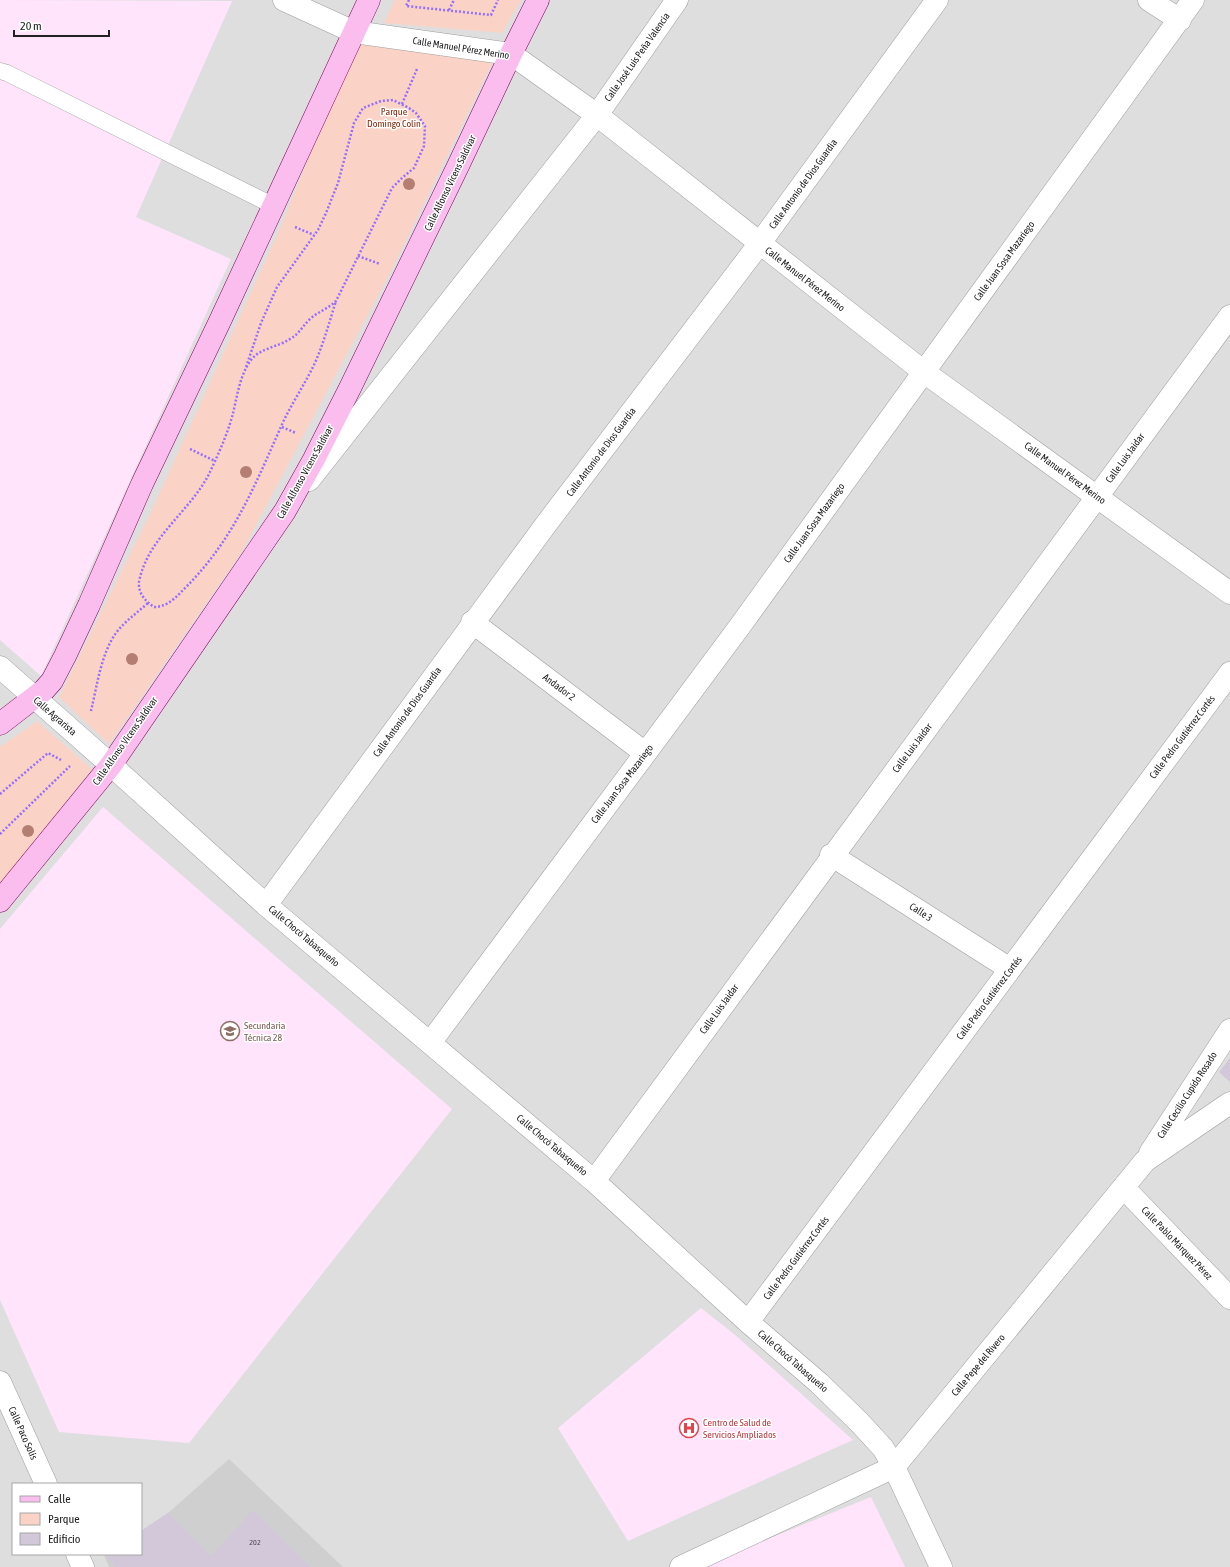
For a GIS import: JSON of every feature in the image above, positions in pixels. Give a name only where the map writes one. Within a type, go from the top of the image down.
[{"type":"main road","points":[[0,724],[35,698],[52,681],[68,650],[142,484],[274,206],[369,0]]},
{"type":"main road","name":"Calle Alfonso Vicens Saldivar","points":[[0,901],[111,765],[285,511],[314,460],[350,388],[538,0]]},
{"type":"street","name":"Calle Manuel Pérez Merino","points":[[284,0],[354,32],[511,54],[597,115],[924,372],[1230,593]]},
{"type":"street","name":"Calle José Luis Peña Valencia","points":[[285,511],[597,115],[677,0]]},
{"type":"street","name":"Calle Antonio de Dios Guardia","points":[[266,905],[472,622],[760,243],[937,0]]},
{"type":"street","points":[[1149,0],[1180,20]]},
{"type":"street","name":"Calle Juan Sosa Mazariego","points":[[430,1043],[740,626],[1193,0]]},
{"type":"street","name":"Calle Luis Jaidar","points":[[594,1181],[831,855],[961,682],[1230,316]]},
{"type":"street","name":"Andador 2","points":[[472,622],[645,753]]},
{"type":"street","name":"Calle Agrarista","points":[[0,667],[111,765]]},
{"type":"street","name":"Calle Pedro Gutiérrez Cortés","points":[[748,1322],[1230,673]]},
{"type":"street","name":"Calle Chocó Tabasqueño","points":[[111,765],[266,905],[594,1181],[748,1322],[819,1383],[859,1422],[882,1448],[894,1467],[942,1567]]},
{"type":"street","name":"Calle 3","points":[[831,855],[1010,969]]},
{"type":"street","name":"Calle Cecilio Cupido Rosado","points":[[1144,1161],[1230,1030]]},
{"type":"street","name":"Calle Pepe del Rivero","points":[[681,1567],[894,1467],[1124,1188],[1144,1161],[1230,1103]]},
{"type":"street","name":"Calle Pablo Márquez Pérez","points":[[1124,1188],[1230,1298]]},
{"type":"street","name":"Calle Paco Solís","points":[[0,1382],[7,1416],[45,1483]]},
{"type":"street","points":[[77,1555],[83,1567]]},
{"type":"lane","points":[[0,71],[7,73],[274,206]]},
{"type":"path","points":[[409,0],[406,6],[490,15],[498,0]]},
{"type":"path","points":[[449,10],[454,0]]},
{"type":"path","points":[[402,104],[418,66]]},
{"type":"path","points":[[393,100],[416,113],[425,126],[424,146],[414,168],[392,188],[336,300],[324,341],[313,367],[298,392],[271,453],[233,528],[210,561],[169,603],[159,607],[148,603],[143,599],[139,588],[139,582],[147,561],[163,534],[194,498],[215,461],[228,429],[246,367],[261,323],[277,288],[314,235],[338,183],[352,130],[363,108],[381,101],[393,100]]},
{"type":"path","points":[[289,224],[314,235]]},
{"type":"path","points":[[358,256],[385,266]]},
{"type":"path","points":[[246,367],[254,356],[291,339],[301,331],[308,321],[323,312],[336,300]]},
{"type":"path","points":[[282,427],[303,436]]},
{"type":"path","points":[[188,447],[215,461]]},
{"type":"path","points":[[81,738],[87,723],[99,675],[111,642],[123,625],[148,603]]},
{"type":"path","points":[[0,794],[48,753],[70,765],[0,834]]},
{"type":"shaded area","points":[[0,0],[1230,0],[1230,1567],[0,1567]]},
{"type":"shaded area","points":[[0,0],[232,1],[136,217],[231,259],[41,676],[0,640]]},
{"type":"shaded area","points":[[103,807],[452,1109],[189,1443],[59,1432],[0,1300],[0,929]]},
{"type":"shaded area","points":[[701,1308],[734,1334],[853,1440],[628,1541],[558,1428]]},
{"type":"shaded area","points":[[229,1459],[343,1567],[109,1567],[104,1555],[142,1555],[142,1530],[168,1513]]},
{"type":"shaded area","points":[[871,1497],[905,1567],[699,1567]]},
{"type":"green space","points":[[395,0],[521,0],[502,33],[384,23]]},
{"type":"green space","name":"Parque Domingo Colin","points":[[356,38],[493,61],[392,269],[241,553],[109,744],[59,697],[151,512],[283,222]]},
{"type":"green space","points":[[37,721],[92,769],[0,884],[0,747]]},
{"type":"building","points":[[1230,1058],[1230,1082],[1219,1072]]},
{"type":"building","points":[[253,1510],[310,1567],[115,1567],[106,1555],[142,1555],[142,1530],[168,1513],[211,1556]]},
{"type":"place","name":"Secundaria Técnica 28","points":[[230,1031]]},
{"type":"place","name":"Centro de Salud de Servicios Ampliados","points":[[689,1428]]}]
